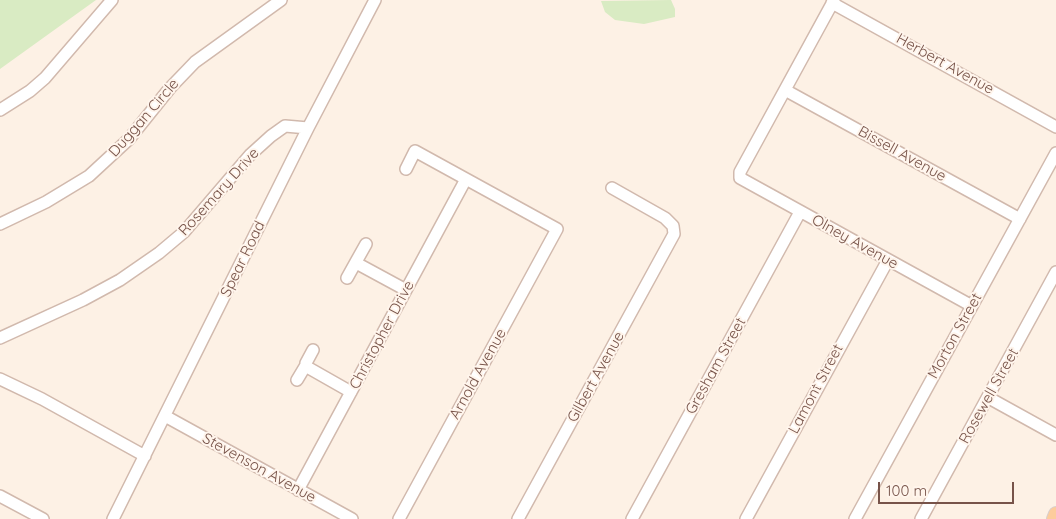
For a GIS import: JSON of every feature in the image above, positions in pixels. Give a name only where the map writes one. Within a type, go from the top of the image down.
[{"type":"main road","points":[[1054,519],[1056,514]]},
{"type":"street","points":[[0,110],[30,91],[45,78],[112,0]]},
{"type":"street","name":"Duggan Circle","points":[[0,224],[56,196],[94,172],[129,139],[170,88],[195,62],[280,0]]},
{"type":"street","name":"Spear Road","points":[[113,519],[308,128],[375,0]]},
{"type":"street","points":[[785,90],[833,2]]},
{"type":"street","name":"Herbert Avenue","points":[[833,2],[1056,127]]},
{"type":"street","name":"Olney Avenue","points":[[785,90],[740,172],[742,181],[972,306]]},
{"type":"street","name":"Bissell Avenue","points":[[785,90],[1020,219]]},
{"type":"street","name":"Rosemary Drive","points":[[0,338],[83,300],[120,280],[159,253],[184,232],[200,216],[250,155],[271,136],[286,126],[308,128]]},
{"type":"street","points":[[406,169],[415,151],[466,179]]},
{"type":"street","name":"Morton Street","points":[[855,519],[1056,153]]},
{"type":"street","name":"Arnold Avenue","points":[[399,519],[557,230],[466,179]]},
{"type":"street","name":"Christopher Drive","points":[[298,490],[466,179]]},
{"type":"street","name":"Gilbert Avenue","points":[[518,519],[674,234],[673,226],[665,218],[612,188]]},
{"type":"street","name":"Gresham Street","points":[[632,519],[800,212]]},
{"type":"street","points":[[347,278],[366,244]]},
{"type":"street","points":[[357,260],[360,265],[406,290]]},
{"type":"street","name":"Lamont Street","points":[[746,519],[888,260]]},
{"type":"street","name":"Rosewell Street","points":[[921,519],[989,398],[1056,272]]},
{"type":"street","points":[[297,380],[313,350]]},
{"type":"street","points":[[306,365],[308,368],[351,392]]},
{"type":"street","points":[[0,379],[42,399],[145,456]]},
{"type":"street","points":[[989,398],[1056,435]]},
{"type":"street","name":"Stevenson Avenue","points":[[165,416],[352,519]]},
{"type":"street","points":[[0,496],[43,519]]},
{"type":"green space","points":[[0,0],[96,0],[0,69]]},
{"type":"green space","points":[[671,0],[675,9],[675,17],[644,24],[615,20],[605,12],[601,1]]}]
